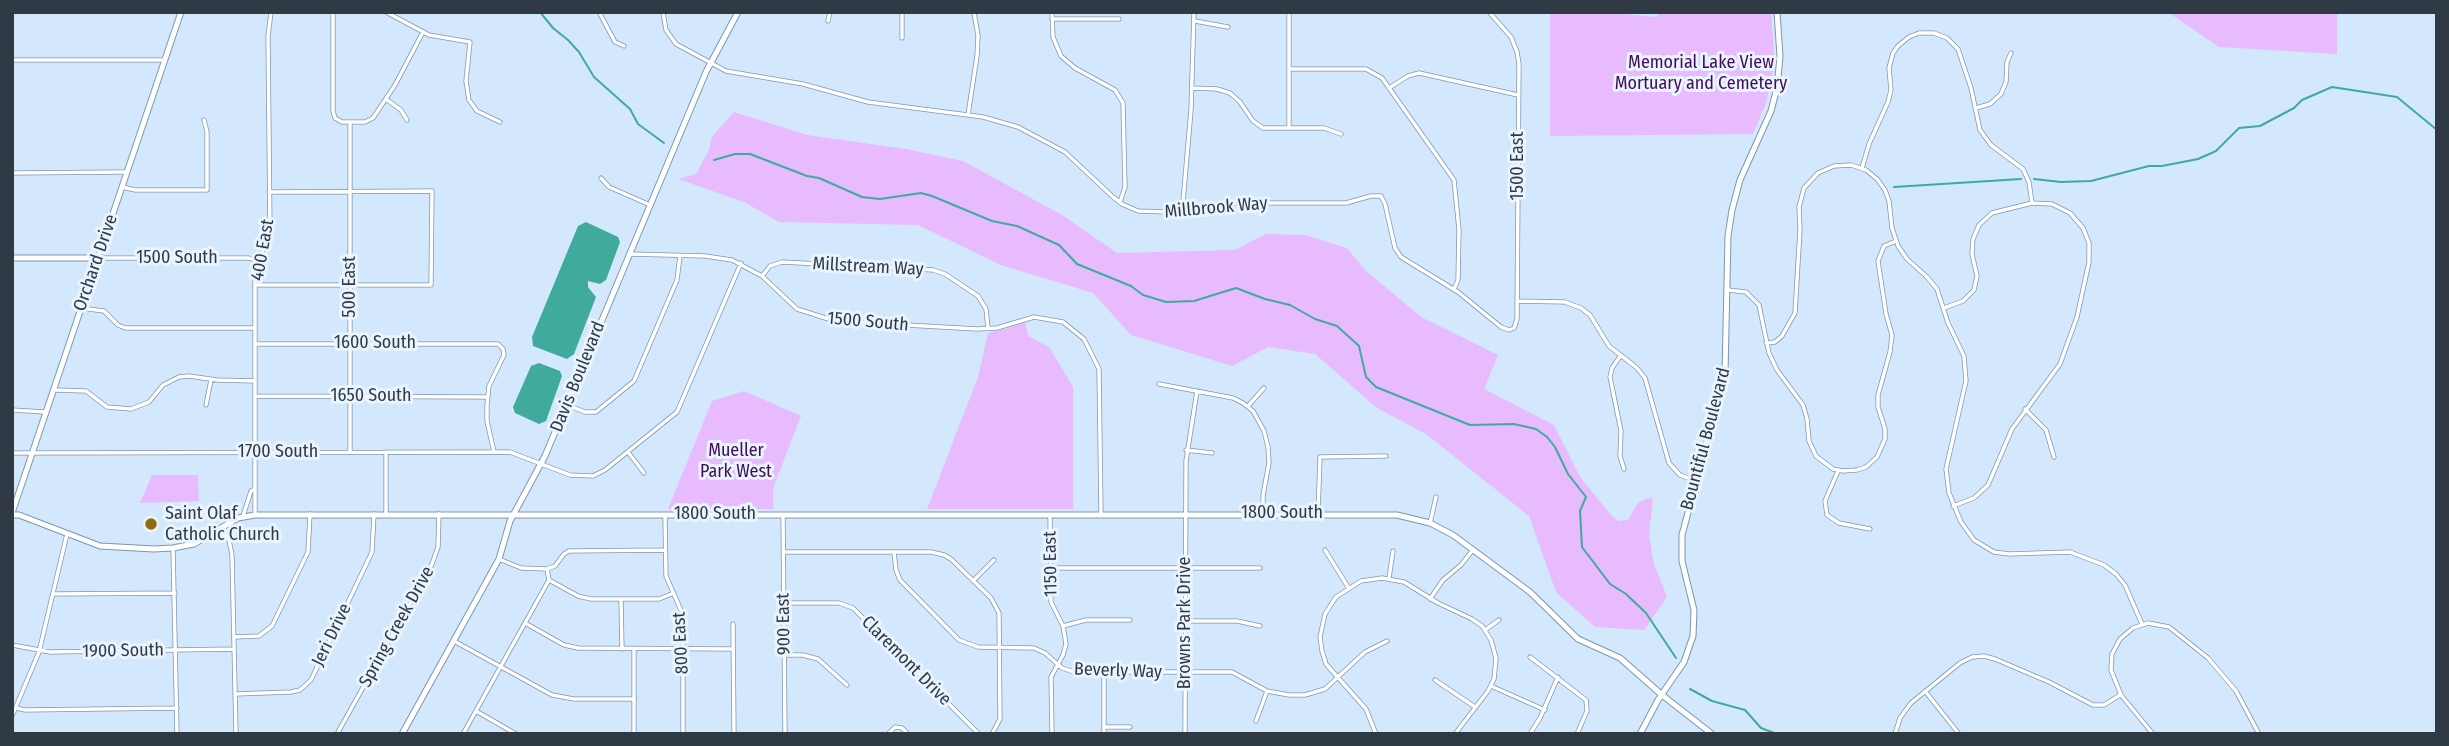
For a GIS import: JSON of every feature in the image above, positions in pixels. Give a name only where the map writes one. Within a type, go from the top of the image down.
[{"type":"main road","name":"Orchard Drive","points":[[12,514],[181,12]]},
{"type":"main road","name":"Davis Boulevard","points":[[402,734],[499,559],[514,514],[542,463],[710,64],[738,12]]},
{"type":"main road","name":"Bountiful Boulevard","points":[[1640,734],[1684,662],[1694,627],[1693,602],[1681,542],[1727,359],[1728,236],[1733,203],[1744,170],[1771,111],[1778,82],[1780,55],[1777,12]]},
{"type":"main road","name":"1500 South","points":[[12,258],[98,258]]},
{"type":"main road","name":"1800 South","points":[[12,514],[111,548],[173,548],[201,541],[243,516],[255,514],[1397,514],[1430,523],[1474,549],[1530,592],[1572,634],[1620,658],[1712,734]]},
{"type":"street","name":"400 East","points":[[255,514],[256,285],[258,261],[270,233],[268,36],[271,12]]},
{"type":"street","points":[[333,12],[333,111],[338,120],[372,120],[423,32]]},
{"type":"street","points":[[386,12],[436,37],[470,43],[466,81],[469,100],[477,111],[500,122]]},
{"type":"street","points":[[599,12],[615,42],[624,46]]},
{"type":"street","name":"Millbrook Way","points":[[663,12],[665,26],[673,41],[710,64],[732,73],[803,84],[864,101],[968,115],[1018,127],[1057,147],[1120,202],[1142,212],[1205,212],[1232,202],[1343,203],[1381,196],[1399,255],[1454,289],[1502,327],[1512,330]]},
{"type":"street","points":[[828,21],[830,12]]},
{"type":"street","points":[[902,12],[902,38]]},
{"type":"street","points":[[968,115],[977,56],[978,36],[974,12]]},
{"type":"street","points":[[1052,12],[1054,41],[1061,56],[1070,65],[1115,90],[1123,103],[1125,187],[1120,202]]},
{"type":"street","points":[[1182,213],[1195,12]]},
{"type":"street","points":[[1289,12],[1289,128]]},
{"type":"street","name":"1500 East","points":[[1489,12],[1508,32],[1516,47],[1518,64],[1517,301],[1516,324],[1512,330]]},
{"type":"street","points":[[1052,19],[1119,19]]},
{"type":"street","points":[[1195,21],[1228,27]]},
{"type":"street","points":[[1862,168],[1869,144],[1888,106],[1891,58],[1898,46],[1909,37],[1924,32],[1934,33],[1947,38],[1955,45],[1964,62],[1979,125],[1985,139],[2019,165],[2026,174],[2032,203]]},
{"type":"street","points":[[1976,108],[1990,104],[2001,94],[2011,53]]},
{"type":"street","points":[[12,60],[165,60]]},
{"type":"street","points":[[1289,69],[1370,70],[1379,75],[1389,88],[1454,183],[1459,230],[1458,280],[1454,289]]},
{"type":"street","points":[[1389,88],[1408,76],[1423,74],[1518,94]]},
{"type":"street","points":[[1192,88],[1217,89],[1230,93],[1259,127],[1324,128],[1342,134]]},
{"type":"street","points":[[386,99],[401,110],[407,120]]},
{"type":"street","points":[[122,187],[135,190],[207,190],[207,128],[204,120]]},
{"type":"street","name":"500 East","points":[[350,122],[350,452]]},
{"type":"street","points":[[1766,343],[1775,342],[1782,336],[1795,313],[1799,207],[1804,188],[1815,175],[1830,167],[1847,165],[1862,168],[1877,179],[1885,190],[1896,240],[1907,259],[1930,280],[1940,295],[1951,330],[1963,352],[1966,370],[1947,463],[1948,487],[1953,506],[1966,531],[1989,550],[2010,554],[2070,552],[2108,568],[2125,585],[2142,624]]},
{"type":"street","points":[[12,173],[127,172]]},
{"type":"street","points":[[601,178],[609,187],[650,205]]},
{"type":"street","points":[[256,285],[432,285],[432,191],[269,192]]},
{"type":"street","points":[[1944,308],[1966,299],[1975,286],[1977,273],[1972,244],[1976,229],[1997,211],[2032,203],[2052,204],[2070,213],[2086,233],[2090,252],[2079,308],[2066,351],[2054,374],[2025,409],[2007,438],[1988,485],[1974,498],[1953,506]]},
{"type":"street","points":[[1728,290],[1746,292],[1761,309],[1766,343],[1774,365],[1803,405],[1814,452],[1822,462],[1838,471],[1866,467],[1877,457],[1884,442],[1885,429],[1878,407],[1878,395],[1892,335],[1878,261],[1884,246],[1896,240]]},
{"type":"street","name":"1500 South","points":[[629,254],[715,256],[741,263],[762,276],[797,309],[828,320],[988,329],[1026,318],[1043,317],[1063,322],[1079,333],[1093,352],[1100,377],[1101,513]]},
{"type":"street","points":[[566,405],[585,412],[596,412],[634,381],[677,280],[680,256]]},
{"type":"street","name":"1500 South","points":[[98,258],[248,258],[258,261]]},
{"type":"street","name":"Millstream Way","points":[[762,276],[770,266],[782,262],[933,270],[945,274],[978,296],[986,309],[988,329]]},
{"type":"street","name":"1700 South","points":[[12,453],[494,452],[515,453],[570,475],[588,477],[605,470],[669,421],[680,407],[741,263]]},
{"type":"street","points":[[1517,301],[1560,301],[1576,305],[1590,315],[1607,343],[1637,368],[1647,383],[1669,463],[1680,475],[1696,481]]},
{"type":"street","points":[[81,308],[104,311],[120,327],[127,328],[255,328]]},
{"type":"street","name":"1600 South","points":[[255,344],[494,343],[500,345],[504,353],[489,386],[488,397]]},
{"type":"street","points":[[1621,355],[1610,371],[1610,377],[1621,431],[1620,456],[1623,470]]},
{"type":"street","points":[[54,390],[86,391],[107,407],[131,409],[149,402],[163,385],[174,378],[188,376],[211,380],[255,380]]},
{"type":"street","points":[[206,405],[211,380]]},
{"type":"street","points":[[1159,384],[1233,398],[1248,406],[1261,424],[1268,447],[1269,463],[1263,513]]},
{"type":"street","points":[[1248,406],[1264,388]]},
{"type":"street","name":"Browns Park Drive","points":[[1185,734],[1186,450],[1196,391]]},
{"type":"street","name":"1650 South","points":[[255,396],[488,397]]},
{"type":"street","points":[[488,397],[487,421],[494,452]]},
{"type":"street","points":[[2025,409],[2046,430],[2054,457]]},
{"type":"street","points":[[12,410],[46,412]]},
{"type":"street","points":[[1186,450],[1212,453]]},
{"type":"street","points":[[386,452],[386,514]]},
{"type":"street","points":[[628,452],[644,473]]},
{"type":"street","points":[[1318,513],[1320,457],[1386,456]]},
{"type":"street","points":[[1838,471],[1825,501],[1827,515],[1839,523],[1870,529]]},
{"type":"street","name":"400 East","points":[[243,516],[251,491],[255,489]]},
{"type":"street","points":[[1430,523],[1436,497]]},
{"type":"street","name":"1150 East","points":[[1051,513],[1051,602],[1066,638],[1065,649],[1051,681],[1052,734]]},
{"type":"street","points":[[234,637],[259,636],[272,626],[308,552],[310,514]]},
{"type":"street","name":"Jeri Drive","points":[[235,694],[291,692],[311,680],[373,549],[374,514]]},
{"type":"street","name":"Spring Creek Drive","points":[[337,734],[432,564],[438,547],[439,514]]},
{"type":"street","name":"800 East","points":[[666,514],[666,576],[682,611],[683,734]]},
{"type":"street","name":"900 East","points":[[783,514],[785,734]]},
{"type":"street","points":[[221,529],[232,550],[236,734]]},
{"type":"street","points":[[12,716],[39,652],[67,534]]},
{"type":"street","points":[[173,548],[177,734]]},
{"type":"street","points":[[1430,599],[1443,580],[1461,565],[1474,549]]},
{"type":"street","points":[[499,559],[521,568],[547,569],[555,566],[569,551],[666,550]]},
{"type":"street","points":[[1325,550],[1348,588]]},
{"type":"street","points":[[1389,578],[1393,551]]},
{"type":"street","points":[[783,552],[931,552],[944,555],[991,598],[998,609],[1000,719],[992,734]]},
{"type":"street","name":"Beverly Way","points":[[894,552],[895,570],[900,580],[956,637],[973,646],[1034,648],[1045,653],[1057,665],[1074,672],[1232,672],[1267,691],[1289,695],[1311,694],[1325,689],[1365,652],[1387,641]]},
{"type":"street","points":[[973,581],[994,560]]},
{"type":"street","points":[[1050,568],[1260,568]]},
{"type":"street","points":[[463,734],[549,580],[547,569]]},
{"type":"street","points":[[1376,734],[1366,709],[1324,658],[1321,629],[1336,597],[1368,579],[1389,578],[1410,586],[1472,619],[1485,630],[1493,645],[1496,672],[1491,685],[1455,734]]},
{"type":"street","points":[[549,580],[584,598],[662,599],[674,593]]},
{"type":"street","points":[[53,594],[175,593]]},
{"type":"street","points":[[621,599],[622,649]]},
{"type":"street","name":"Claremont Drive","points":[[784,603],[839,603],[852,608],[979,734]]},
{"type":"street","points":[[1063,626],[1081,620],[1130,620]]},
{"type":"street","points":[[1485,630],[1499,620]]},
{"type":"street","points":[[1185,621],[1237,621],[1260,626]]},
{"type":"street","points":[[525,623],[571,647],[733,649]]},
{"type":"street","points":[[2153,734],[2121,695],[2112,679],[2112,654],[2126,632],[2142,624],[2155,623],[2169,627],[2208,658],[2236,691],[2259,734]]},
{"type":"street","points":[[733,624],[734,734]]},
{"type":"street","points":[[454,641],[559,697],[634,699]]},
{"type":"street","name":"1900 South","points":[[12,645],[39,652],[234,649]]},
{"type":"street","points":[[634,649],[634,734]]},
{"type":"street","points":[[784,655],[803,655],[818,659],[847,685]]},
{"type":"street","points":[[1895,734],[1905,710],[1926,691],[1966,660],[1984,656],[2031,674],[2093,705],[2104,705],[2121,695]]},
{"type":"street","points":[[1530,657],[1584,698],[1587,711],[1577,734]]},
{"type":"street","points":[[1104,672],[1104,734]]},
{"type":"street","points":[[1530,734],[1545,710],[1558,677]]},
{"type":"street","points":[[1434,680],[1475,707]]},
{"type":"street","points":[[1491,685],[1545,710]]},
{"type":"street","points":[[1256,721],[1267,691]]},
{"type":"street","points":[[1926,691],[1959,734]]},
{"type":"street","points":[[16,708],[177,708]]},
{"type":"street","points":[[475,711],[516,734]]},
{"type":"street","points":[[888,734],[898,727],[908,734]]},
{"type":"street","points":[[1104,727],[1129,727]]},
{"type":"green space","name":"Memorial Lake View Mortuary and Cemetery","points":[[1550,12],[1603,12],[1657,17],[1658,12],[1771,12],[1774,54],[1772,77],[1766,103],[1753,134],[1550,136]]},
{"type":"green space","points":[[2168,12],[2337,12],[2337,54],[2219,47]]},
{"type":"green space","points":[[734,112],[807,135],[906,149],[963,161],[1062,215],[1117,253],[1235,250],[1266,234],[1305,235],[1347,248],[1365,270],[1421,317],[1498,355],[1484,389],[1554,425],[1580,477],[1612,516],[1619,521],[1628,520],[1637,504],[1653,498],[1649,534],[1653,561],[1667,597],[1644,630],[1595,627],[1556,592],[1529,516],[1426,434],[1377,408],[1315,354],[1268,347],[1232,366],[1131,335],[1093,293],[1001,265],[918,225],[779,222],[744,202],[678,179],[696,174],[710,148],[711,138]]},
{"type":"green space","points":[[1025,322],[1028,336],[1049,347],[1073,387],[1073,509],[927,509],[978,377],[988,333]]},
{"type":"green space","name":"Mueller Park West","points":[[744,391],[801,416],[773,488],[773,509],[668,509],[712,401]]},
{"type":"green space","points":[[152,475],[198,475],[199,501],[140,503]]},
{"type":"shaded area","points":[[586,222],[618,237],[620,242],[606,280],[600,284],[588,281],[588,287],[596,297],[574,354],[567,359],[533,346],[532,337],[578,226]]},
{"type":"shaded area","points":[[539,363],[560,371],[562,376],[546,421],[539,424],[515,413],[513,407],[531,366]]},
{"type":"waterway","points":[[540,12],[579,52],[594,77],[630,109],[638,124],[664,143]]},
{"type":"waterway","points":[[2034,179],[2091,181],[2149,166],[2198,159],[2216,151],[2239,128],[2260,126],[2294,108],[2302,100],[2332,87],[2397,97],[2437,130]]},
{"type":"waterway","points":[[714,160],[735,154],[750,154],[819,178],[862,197],[880,199],[921,193],[932,196],[992,221],[1017,226],[1059,245],[1077,264],[1131,286],[1143,295],[1166,302],[1194,301],[1236,288],[1290,305],[1315,319],[1337,326],[1359,346],[1366,377],[1376,387],[1470,425],[1514,424],[1536,429],[1555,447],[1568,474],[1586,497],[1580,511],[1582,547],[1610,584],[1626,594],[1646,613],[1676,658]]},
{"type":"waterway","points":[[1894,187],[2021,179]]},
{"type":"waterway","points":[[1690,689],[1712,701],[1745,710],[1761,728],[1777,734]]},
{"type":"place","name":"Saint Olaf Catholic Church","points":[[151,524]]}]
